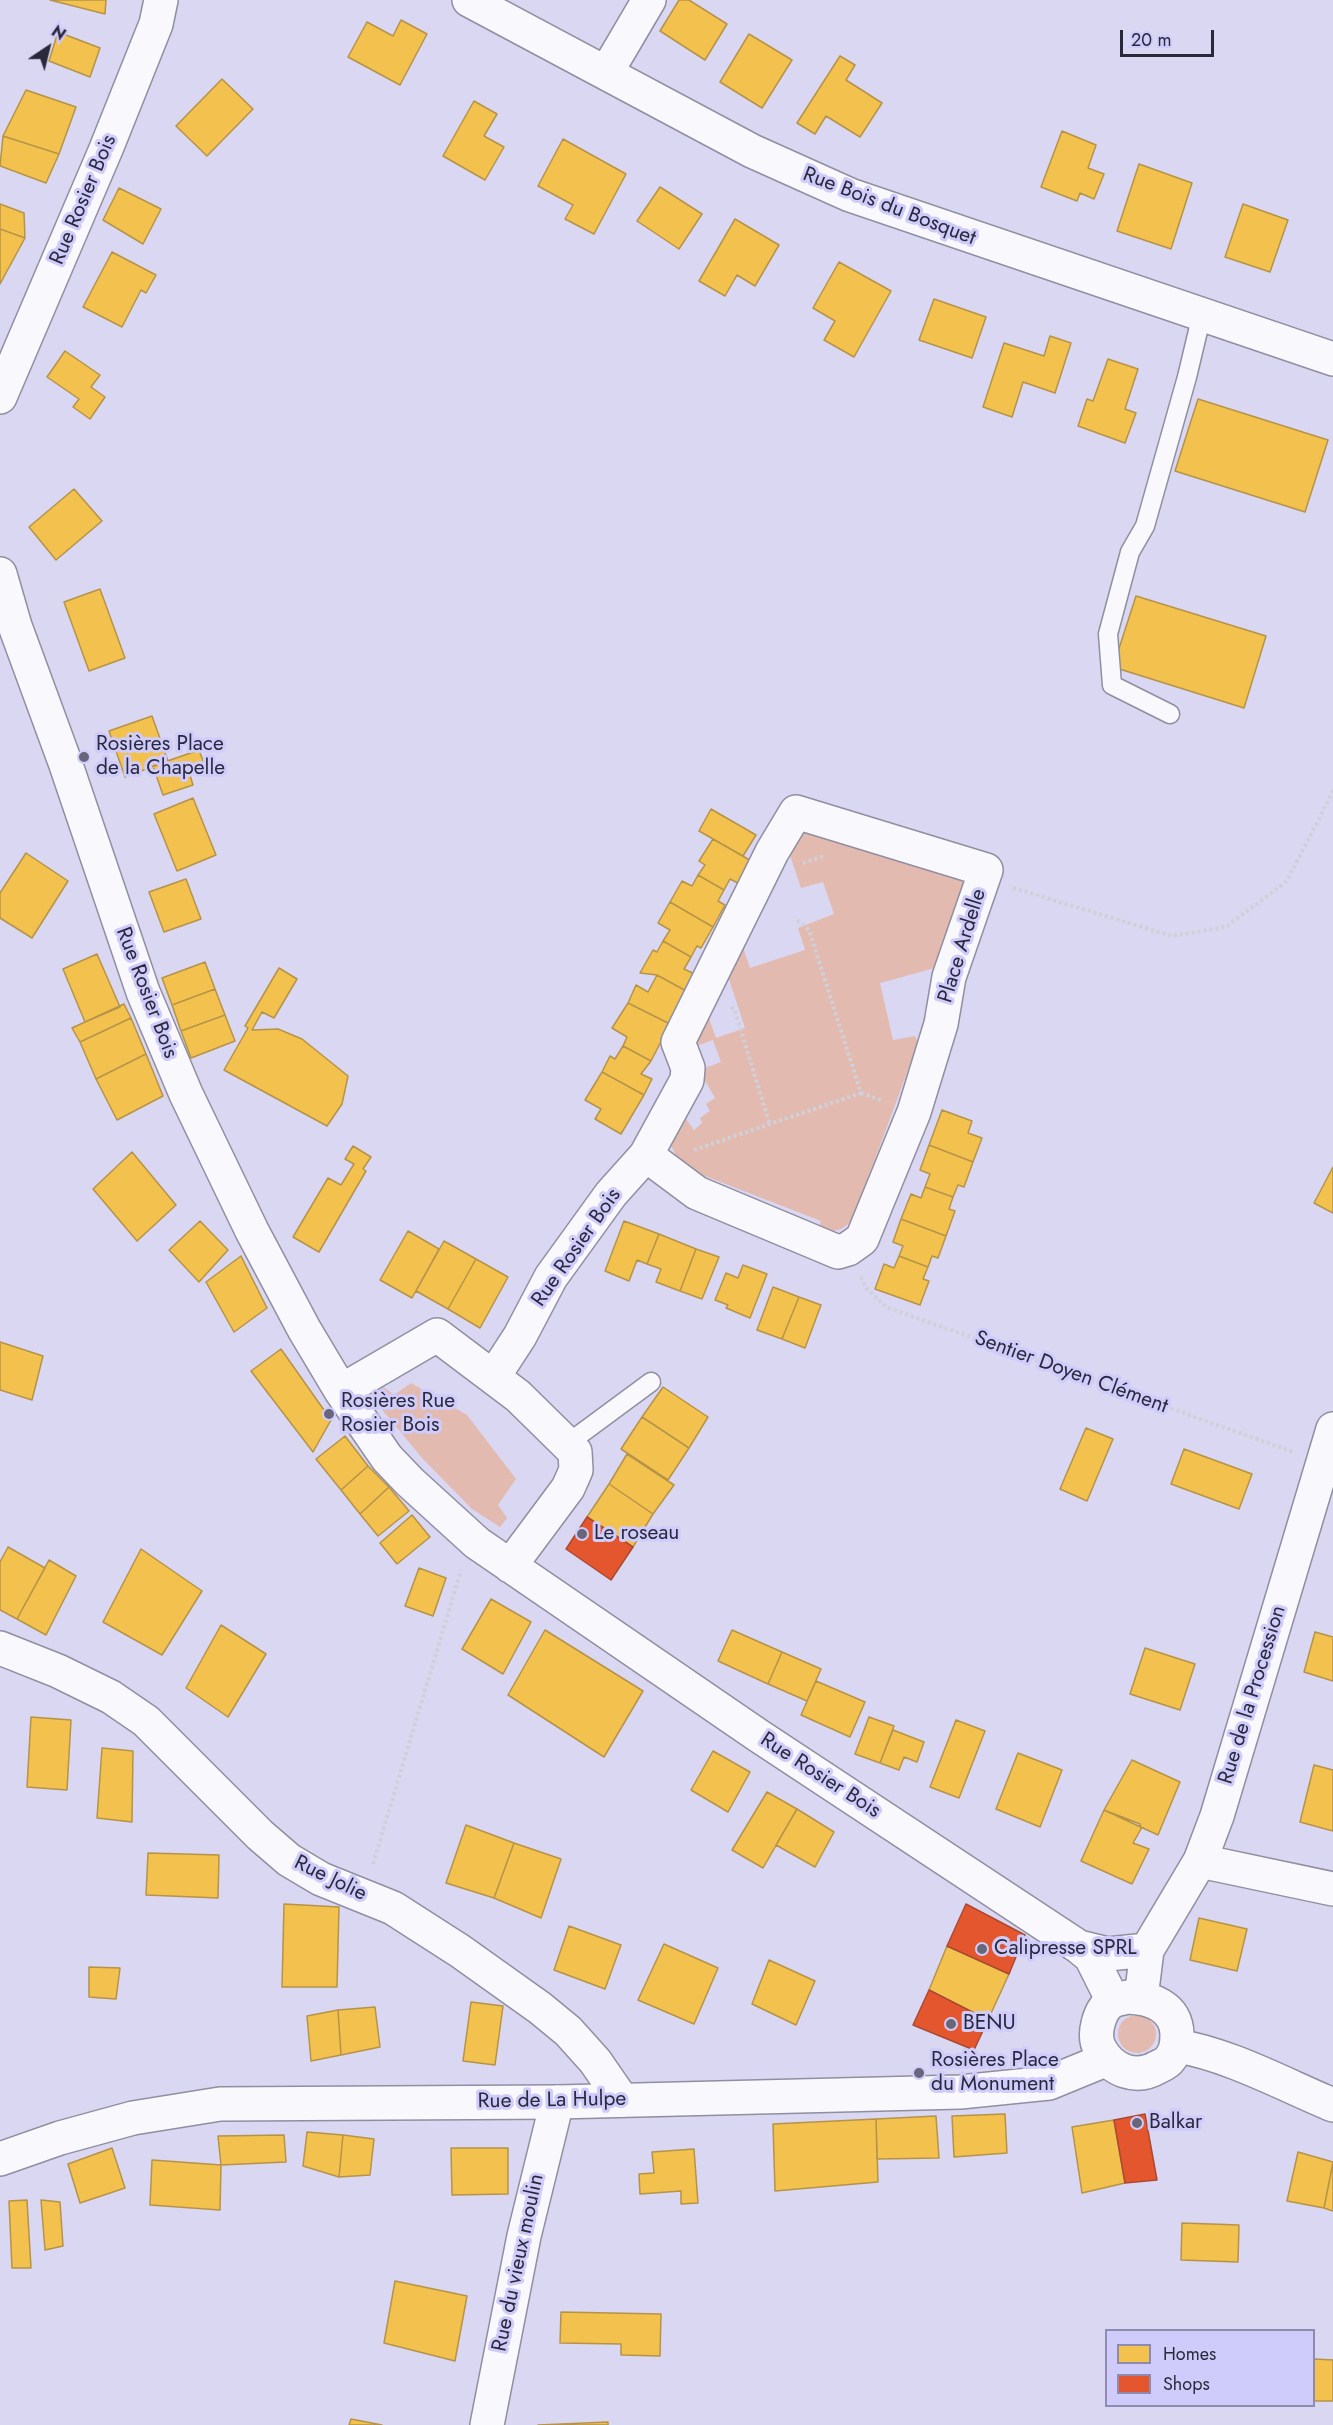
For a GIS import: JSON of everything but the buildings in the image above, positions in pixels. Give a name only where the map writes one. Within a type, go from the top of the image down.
[{"type":"street","name":"Rue Rosier Bois","points":[[0,397],[106,149],[156,24],[161,0]]},
{"type":"street","name":"Rue Bois du Bosquet","points":[[469,0],[752,151],[850,195],[1333,359]]},
{"type":"street","points":[[606,73],[649,0]]},
{"type":"street","name":"Rue Rosier Bois","points":[[0,574],[8,626],[65,762],[143,992],[186,1094],[252,1231],[304,1329],[387,1458],[470,1537],[759,1736],[1079,1947],[1091,1957],[1127,1999]]},
{"type":"street","name":"Place Ardelle","points":[[653,1160],[687,1080],[688,1068],[678,1042],[772,852],[796,812],[986,870],[949,977],[940,1024],[914,1112],[862,1239],[848,1250]]},
{"type":"street","name":"Rue Rosier Bois","points":[[494,1376],[551,1277],[611,1194],[653,1160]]},
{"type":"street","points":[[653,1160],[697,1193],[838,1252],[848,1250]]},
{"type":"street","points":[[342,1391],[437,1335],[518,1396],[575,1452],[576,1470],[568,1488],[510,1566]]},
{"type":"street","name":"Rue de la Procession","points":[[1127,1999],[1147,1950],[1200,1861],[1217,1816],[1333,1429]]},
{"type":"street","name":"Rue Jolie","points":[[0,1648],[58,1671],[111,1697],[146,1721],[260,1835],[289,1860],[321,1879],[402,1914],[460,1951],[540,2008],[568,2031],[595,2061],[622,2100]]},
{"type":"street","points":[[1200,1861],[1333,1889]]},
{"type":"street","points":[[1079,1947],[1108,1954],[1147,1950]]},
{"type":"street","points":[[1127,1999],[1154,2001],[1173,2015],[1177,2026],[1177,2046],[1168,2062],[1138,2075],[1120,2070],[1105,2060],[1098,2045],[1097,2028],[1102,2013],[1127,1999]]},
{"type":"street","points":[[1177,2046],[1193,2048],[1272,2078],[1333,2105]]},
{"type":"street","name":"Rue de La Hulpe","points":[[0,2159],[60,2138],[133,2118],[220,2104],[557,2102],[934,2093],[1049,2083],[1105,2060]]},
{"type":"street","name":"Rue du vieux moulin","points":[[487,2425],[524,2236],[557,2102]]},
{"type":"lane","points":[[1170,714],[1112,685],[1108,634],[1130,552],[1145,526],[1187,377],[1202,314]]},
{"type":"lane","points":[[567,1444],[651,1382]]},
{"type":"path","points":[[984,879],[1172,936],[1226,927],[1287,881],[1333,791]]},
{"type":"path","points":[[653,1160],[681,1154],[861,1094],[809,930],[796,919]]},
{"type":"path","points":[[726,1007],[734,1008],[770,1125]]},
{"type":"path","name":"Sentier Doyen Clément","points":[[848,1250],[866,1288],[886,1307],[1322,1462]]},
{"type":"path","points":[[363,1897],[470,1537]]},
{"type":"shaded area","points":[[802,825],[975,875],[942,966],[880,983],[893,1040],[915,1036],[918,1043],[853,1218],[846,1226],[833,1231],[818,1230],[821,1221],[682,1167],[666,1136],[680,1111],[694,1130],[702,1123],[700,1118],[710,1111],[706,1104],[715,1098],[700,1072],[702,1069],[721,1062],[713,1040],[694,1047],[698,1020],[709,1018],[716,1038],[745,1028],[725,967],[742,945],[750,968],[805,950],[798,928],[834,914],[823,882],[801,888],[787,846]]},
{"type":"shaded area","points":[[411,1383],[467,1415],[516,1479],[498,1505],[507,1518],[500,1527],[472,1509],[423,1459],[369,1394],[381,1385],[394,1395]]},
{"type":"shaded area","points":[[1137,2015],[1151,2020],[1156,2034],[1151,2048],[1137,2053],[1123,2048],[1118,2034],[1123,2020]]},
{"type":"place","name":"Rosières Place de la Chapelle","points":[[84,757]]},
{"type":"place","name":"Rosières Rue Rosier Bois","points":[[329,1414]]},
{"type":"place","name":"Le roseau","points":[[582,1534]]},
{"type":"place","name":"Calipresse SPRL","points":[[982,1949]]},
{"type":"place","name":"BENU","points":[[951,2024]]},
{"type":"place","name":"Rosières Place du Monument","points":[[919,2073]]},
{"type":"place","name":"Balkar","points":[[1137,2123]]}]
